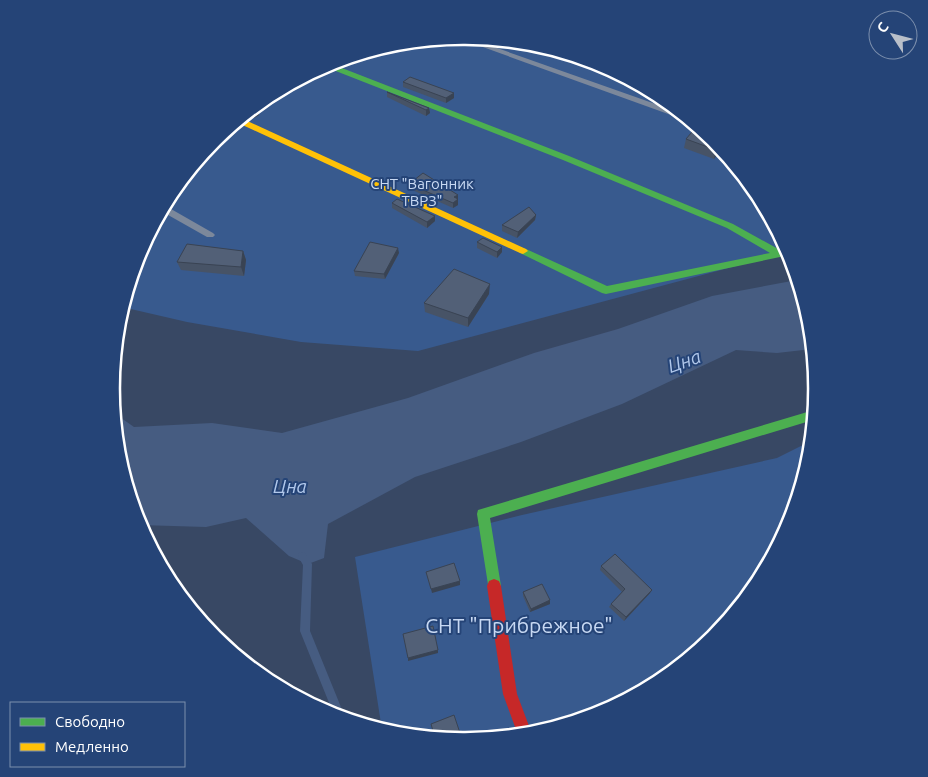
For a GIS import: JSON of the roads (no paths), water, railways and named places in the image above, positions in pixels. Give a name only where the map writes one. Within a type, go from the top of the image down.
[{"type":"street","points":[[339,69],[548,151],[730,226],[777,249]]},
{"type":"street","points":[[246,124],[606,290],[779,253]]},
{"type":"street","points":[[523,727],[510,694],[483,514],[806,417]]},
{"type":"lane","points":[[483,46],[664,110]]},
{"type":"lane","points":[[170,212],[210,234]]},
{"type":"water","name":"Цна","points":[[790,281],[801,321],[806,350],[777,353],[736,350],[622,404],[521,442],[415,477],[328,524],[324,558],[308,564],[289,556],[246,518],[206,527],[149,525],[139,499],[127,456],[122,418],[134,427],[212,423],[282,433],[408,398],[534,353],[618,329],[712,296]]},
{"type":"waterway","points":[[302,556],[308,564],[305,631],[336,707]]},
{"type":"park label","name":"СНТ \"Вагонник ТВРЗ\"","points":[[422,192]]},
{"type":"park label","name":"СНТ \"Прибрежное\"","points":[[519,626]]}]
